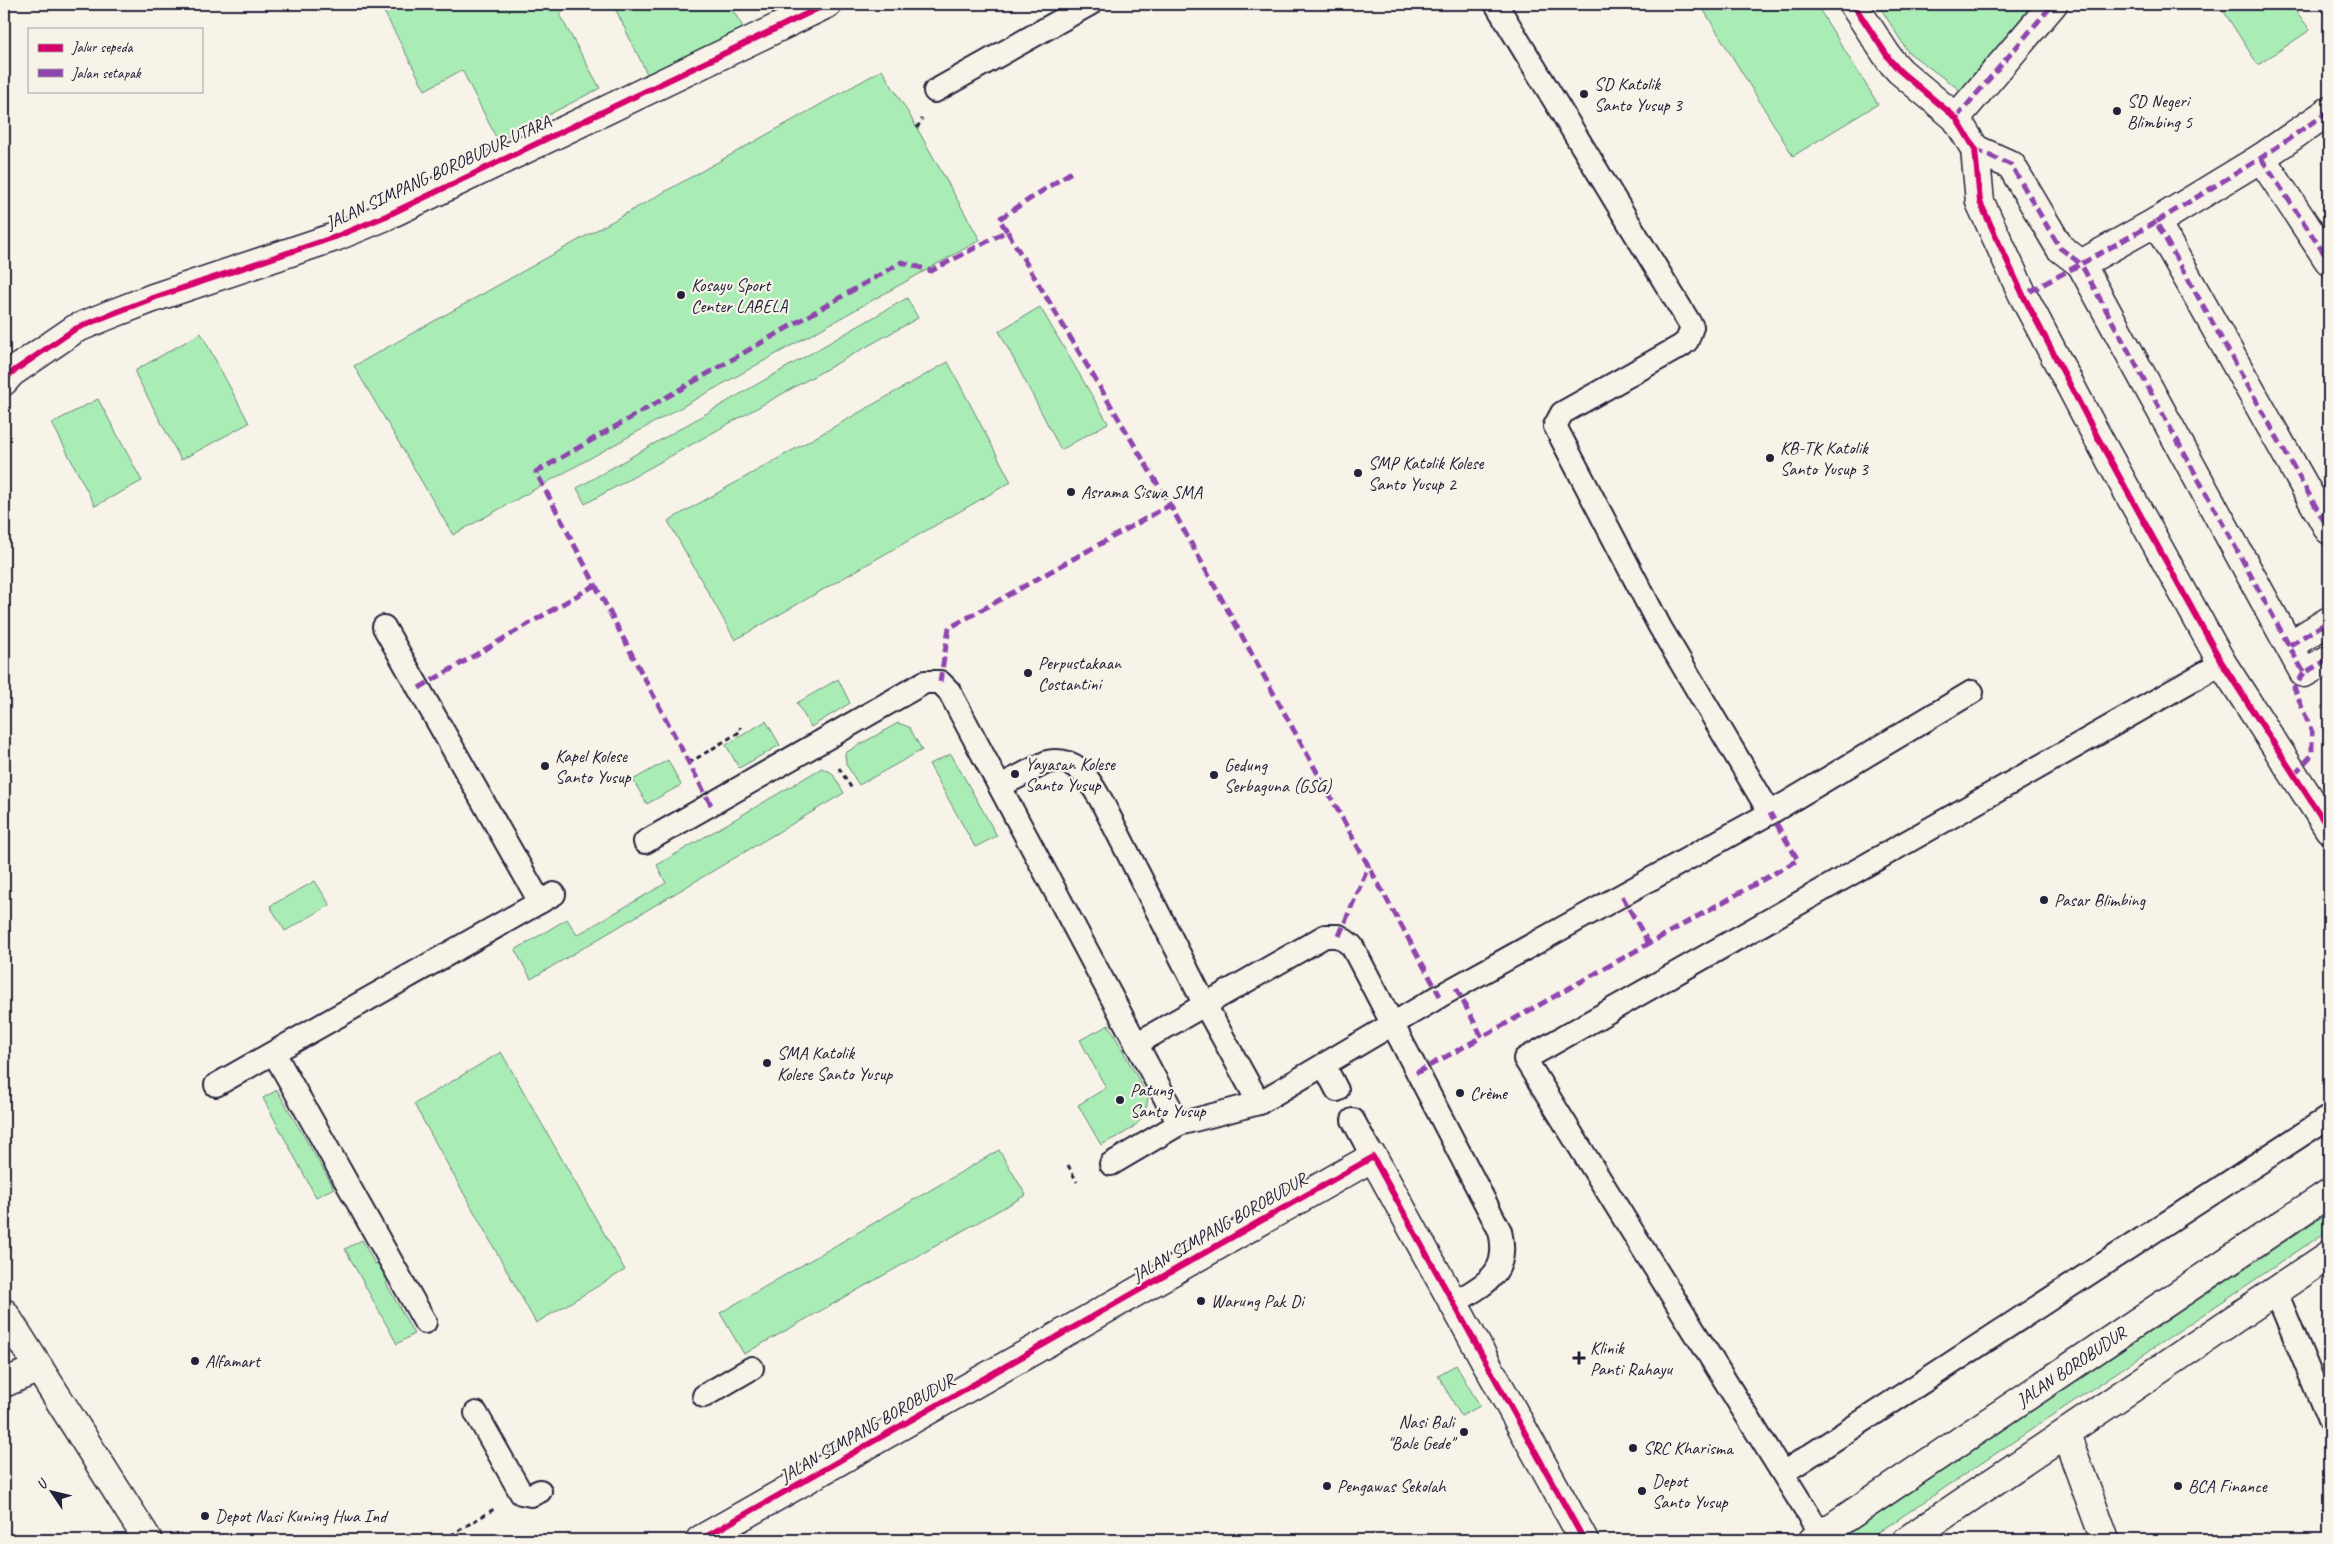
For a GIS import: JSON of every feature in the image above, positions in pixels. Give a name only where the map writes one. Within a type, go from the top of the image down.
[{"type":"street","name":"JALAN SIMPANG BOROBUDUR UTARA","points":[[4,381],[11,373],[75,329],[153,298],[335,238],[386,216],[827,4]]},
{"type":"street","points":[[1853,4],[1890,60],[1900,71],[1956,118],[1975,149],[1980,202],[2023,295],[2092,427],[2222,663],[2329,829]]},
{"type":"street","points":[[1956,118],[2053,4]]},
{"type":"street","points":[[2081,264],[2156,222],[2261,158],[2329,111]]},
{"type":"street","points":[[1975,149],[2011,165],[2060,248],[2081,264],[2304,673],[2329,659]]},
{"type":"street","points":[[2261,158],[2329,261]]},
{"type":"street","points":[[2156,222],[2329,530]]},
{"type":"street","points":[[2290,645],[2329,621]]},
{"type":"street","points":[[1373,1157],[1584,1540]]},
{"type":"street","name":"JALAN SIMPANG BOROBUDUR","points":[[700,1540],[1373,1157]]},
{"type":"street","name":"JALAN BOROBUDUR","points":[[1817,1538],[2329,1193]]},
{"type":"street","points":[[1907,1540],[2329,1255]]},
{"type":"street","points":[[4,1312],[148,1540]]},
{"type":"street","points":[[4,1383],[39,1368]]},
{"type":"street","points":[[2066,1434],[2104,1540]]},
{"type":"lane","points":[[935,92],[1090,4]]},
{"type":"lane","points":[[1496,4],[1692,327],[1687,341],[1681,346],[1562,413],[1555,426],[1660,627],[1770,813]]},
{"type":"lane","points":[[216,1085],[547,898],[384,627]]},
{"type":"lane","points":[[1817,1538],[1784,1472],[1526,1059],[2222,663]]},
{"type":"lane","points":[[645,842],[925,682],[932,680],[940,682],[949,691],[1179,1124]]},
{"type":"lane","points":[[1111,1164],[1179,1124],[1259,1103],[1394,1024],[1770,813],[1972,692]]},
{"type":"lane","points":[[1000,786],[1047,762],[1055,760],[1066,761],[1084,774],[1101,800],[1205,1005],[1259,1103]]},
{"type":"lane","points":[[1136,1044],[1325,936],[1339,936],[1352,946],[1394,1024],[1416,1073],[1500,1231],[1504,1247],[1498,1270],[1482,1285],[1454,1303]]},
{"type":"lane","points":[[274,1053],[425,1322]]},
{"type":"lane","points":[[1324,1065],[1337,1090]]},
{"type":"lane","points":[[1784,1472],[2329,1117]]},
{"type":"lane","points":[[1353,1120],[1373,1157]]},
{"type":"lane","points":[[2276,1292],[2329,1420]]},
{"type":"lane","points":[[704,1396],[752,1368]]},
{"type":"lane","points":[[476,1413],[530,1492]]},
{"type":"path","points":[[689,764],[741,731],[740,727]]},
{"type":"path","points":[[1068,1165],[1077,1182]]},
{"type":"path","points":[[443,1540],[530,1492]]},
{"type":"green space","points":[[380,4],[577,4],[559,14],[600,88],[498,141],[462,70],[425,90]]},
{"type":"green space","points":[[613,4],[729,4],[746,32],[650,80]]},
{"type":"green space","points":[[1700,4],[1816,4],[1878,104],[1793,156]]},
{"type":"green space","points":[[1878,4],[2037,4],[1964,93],[1908,52]]},
{"type":"green space","points":[[2219,4],[2291,4],[2310,30],[2258,65]]},
{"type":"green space","name":"Kosayu Sport Center LABELA","points":[[882,70],[980,240],[453,535],[354,366]]},
{"type":"green space","points":[[907,298],[918,318],[585,504],[577,488]]},
{"type":"green space","points":[[1040,307],[1108,423],[1061,450],[999,331]]},
{"type":"green space","points":[[201,333],[249,423],[181,460],[136,375],[136,370]]},
{"type":"green space","points":[[948,362],[1011,482],[735,640],[668,521]]},
{"type":"green space","points":[[98,399],[142,481],[95,506],[52,423]]},
{"type":"green space","points":[[838,679],[850,703],[811,727],[797,703]]},
{"type":"green space","points":[[766,721],[780,745],[739,768],[726,745]]},
{"type":"green space","points":[[898,723],[909,727],[922,750],[859,785],[846,764],[845,753]]},
{"type":"green space","points":[[951,754],[997,836],[975,847],[929,764]]},
{"type":"green space","points":[[668,760],[681,785],[647,804],[633,780]]},
{"type":"green space","points":[[822,768],[832,773],[844,793],[531,979],[515,950],[567,919],[577,935],[666,883],[657,865]]},
{"type":"green space","points":[[315,881],[330,905],[285,931],[270,906]]},
{"type":"green space","points":[[1109,1025],[1148,1097],[1146,1107],[1139,1122],[1126,1132],[1101,1145],[1078,1105],[1106,1088],[1080,1040]]},
{"type":"green space","points":[[501,1052],[625,1270],[536,1323],[414,1104]]},
{"type":"green space","points":[[277,1090],[334,1188],[316,1197],[263,1098]]},
{"type":"green space","points":[[999,1150],[1026,1195],[744,1354],[720,1313]]},
{"type":"green space","points":[[2329,1212],[2329,1230],[1867,1540],[1840,1540]]},
{"type":"green space","points":[[362,1240],[375,1264],[381,1262],[390,1279],[386,1283],[414,1334],[397,1344],[345,1249]]},
{"type":"green space","points":[[1456,1365],[1480,1406],[1461,1416],[1438,1375]]},
{"type":"marked path","points":[[1956,118],[2053,4]]},
{"type":"marked path","points":[[2329,111],[2261,158],[2156,222],[2329,530]]},
{"type":"marked path","points":[[1975,149],[2011,165],[2060,248],[2081,264],[2023,295]]},
{"type":"marked path","points":[[2261,158],[2329,261]]},
{"type":"marked path","points":[[1007,231],[999,219],[1073,171]]},
{"type":"marked path","points":[[2156,222],[2081,264],[2304,673],[2329,659]]},
{"type":"marked path","points":[[711,805],[536,472],[902,262],[931,271],[1007,231],[1170,505],[1440,996]]},
{"type":"marked path","points":[[940,682],[949,628],[1170,505]]},
{"type":"marked path","points":[[419,688],[595,585]]},
{"type":"marked path","points":[[2290,645],[2329,621]]},
{"type":"marked path","points":[[2294,774],[2312,755],[2312,732],[2294,688],[2304,673]]},
{"type":"marked path","points":[[1456,988],[1482,1037],[1798,860],[1770,813]]},
{"type":"marked path","points":[[1339,936],[1369,865]]},
{"type":"marked path","points":[[1622,896],[1648,942]]},
{"type":"marked path","points":[[1416,1073],[1482,1037]]},
{"type":"cycle path","points":[[4,381],[11,373],[75,329],[153,298],[335,237],[386,216],[827,4]]},
{"type":"cycle path","points":[[1853,4],[1890,60],[1900,71],[1956,118],[1975,149],[1980,202],[2023,295],[2092,427],[2222,663],[2329,829]]},
{"type":"cycle path","points":[[700,1540],[1373,1157],[1584,1540]]},
{"type":"place","name":"SD Katolik Santo Yusup 3","points":[[1584,94]]},
{"type":"place","name":"SD Negeri Blimbing 5","points":[[2117,111]]},
{"type":"place","name":"Kosayu Sport Center LABELA","points":[[681,295]]},
{"type":"place","name":"KB-TK Katolik Santo Yusup 3","points":[[1770,458]]},
{"type":"place","name":"SMP Katolik Kolese Santo Yusup 2","points":[[1358,473]]},
{"type":"place","name":"Asrama Siswa SMA","points":[[1071,492]]},
{"type":"place","name":"Perpustakaan Costantini","points":[[1028,673]]},
{"type":"place","name":"Kapel Kolese Santo Yusup","points":[[545,766]]},
{"type":"place","name":"Yayasan Kolese Santo Yusup","points":[[1015,774]]},
{"type":"place","name":"Gedung Serbaguna (GSG)","points":[[1214,775]]},
{"type":"place","name":"Pasar Blimbing","points":[[2044,900]]},
{"type":"place","name":"SMA Katolik Kolese Santo Yusup","points":[[767,1063]]},
{"type":"place","name":"Crème","points":[[1460,1093]]},
{"type":"place","name":"Patung Santo Yusup","points":[[1120,1100]]},
{"type":"place","name":"Warung Pak Di","points":[[1201,1301]]},
{"type":"place","name":"Klinik Panti Rahayu","points":[[1579,1358]]},
{"type":"place","name":"Alfamart","points":[[195,1361]]},
{"type":"place","name":"Nasi Bali \"Bale Gede\"","points":[[1464,1432]]},
{"type":"place","name":"SRC Kharisma","points":[[1633,1448]]},
{"type":"place","name":"Pengawas Sekolah","points":[[1327,1486]]},
{"type":"place","name":"BCA Finance","points":[[2178,1486]]},
{"type":"place","name":"Depot Santo Yusup","points":[[1642,1491]]},
{"type":"place","name":"Depot Nasi Kuning Hwa Ind","points":[[205,1516]]}]
